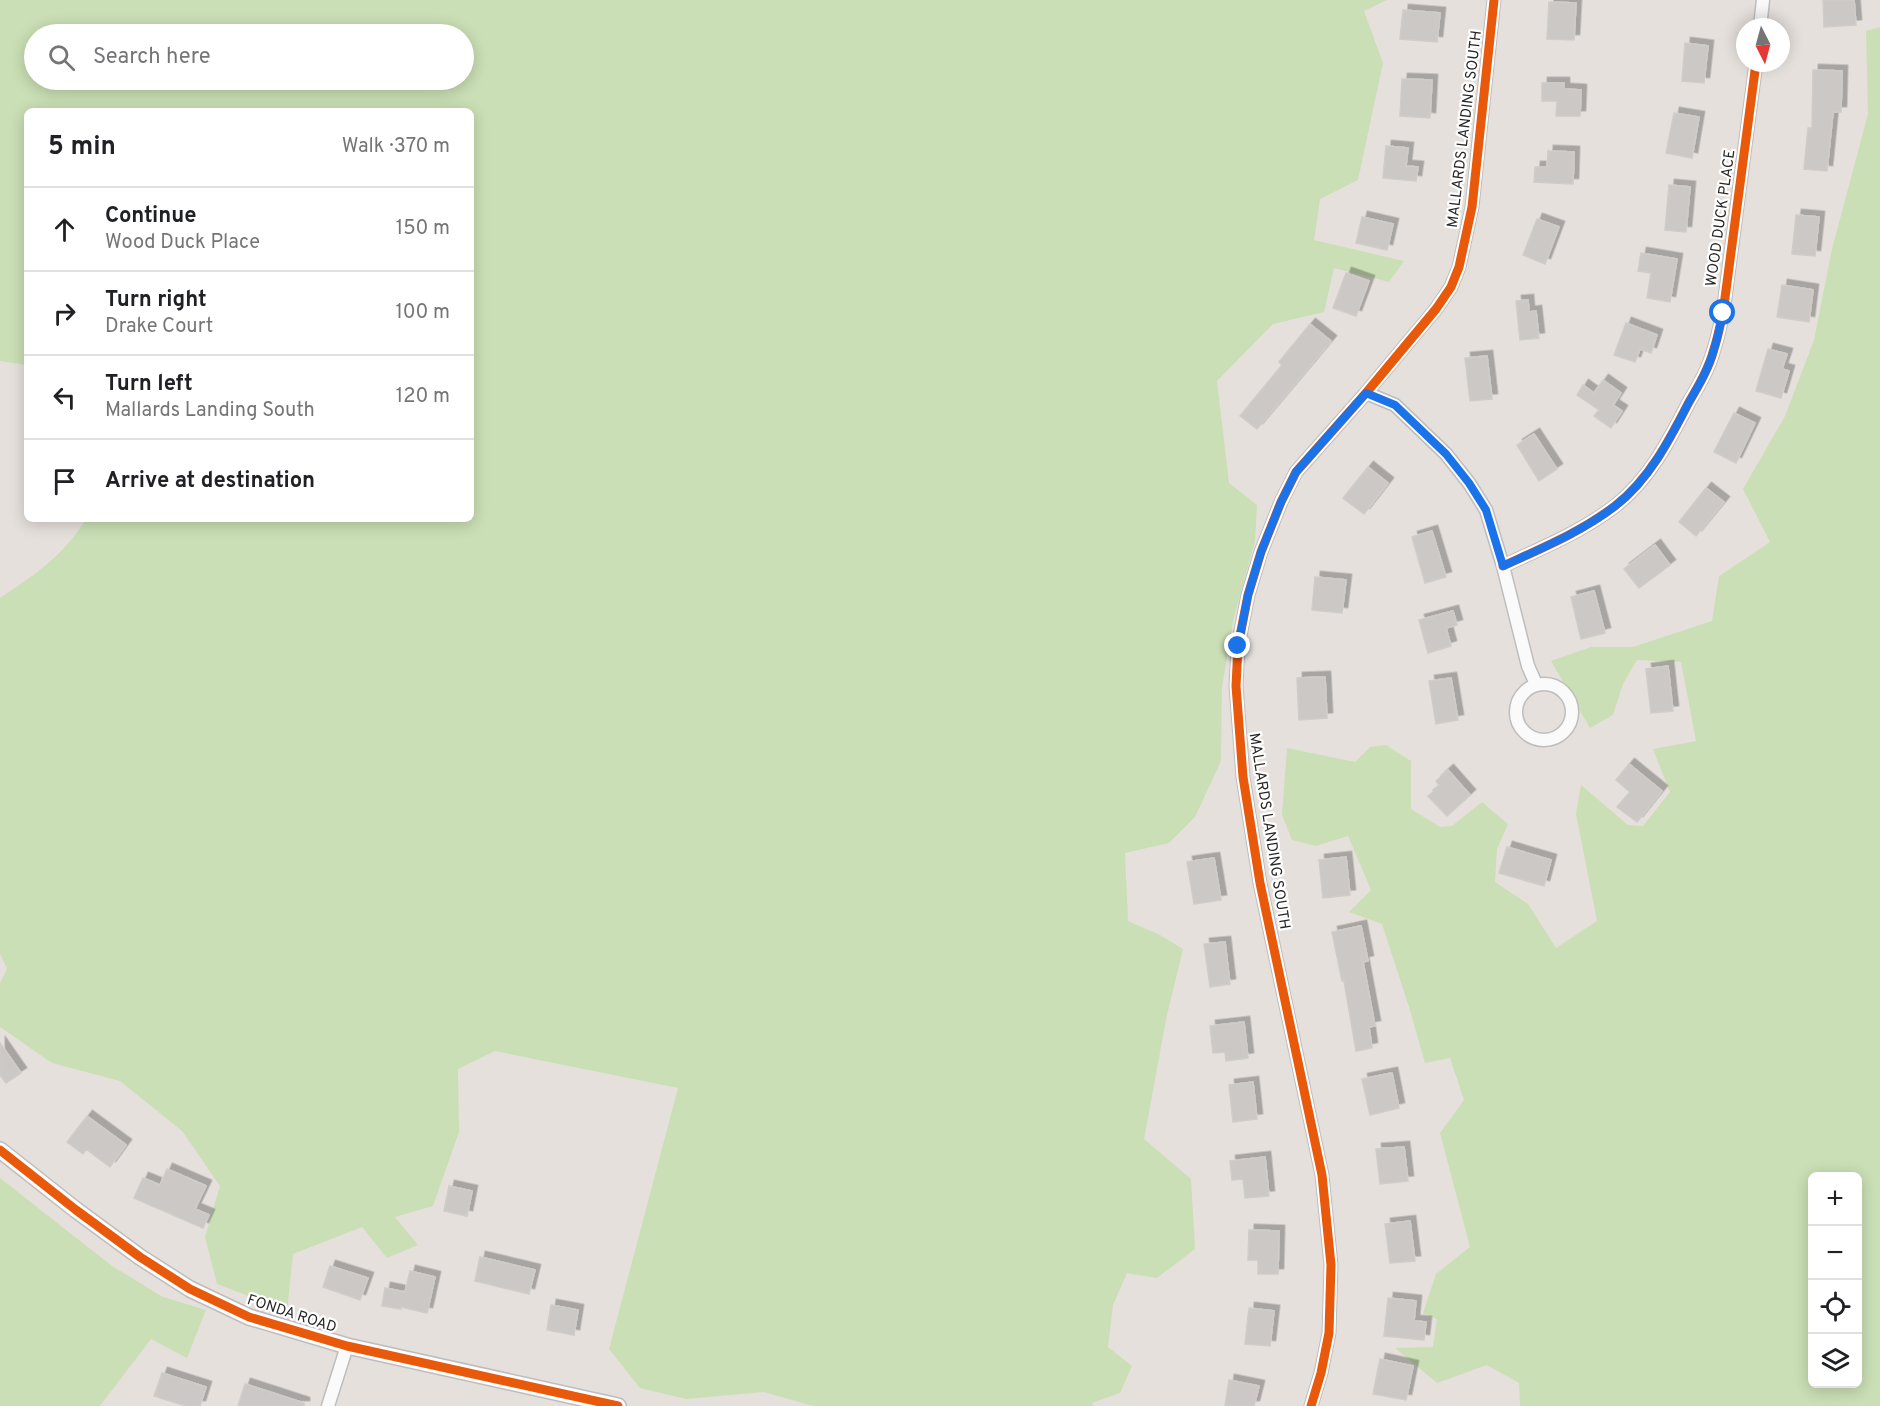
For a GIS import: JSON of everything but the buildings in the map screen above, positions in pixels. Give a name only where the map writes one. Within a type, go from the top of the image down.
[{"type":"street","name":"MALLARDS LANDING SOUTH","points":[[1311,1406],[1322,1372],[1329,1333],[1331,1265],[1322,1175],[1260,883],[1243,777],[1236,686],[1238,646],[1248,595],[1261,552],[1296,472],[1436,309],[1451,287],[1459,267],[1472,207],[1494,0]]},
{"type":"street","points":[[1761,18],[1763,0]]},
{"type":"street","name":"WOOD DUCK PLACE","points":[[1503,566],[1561,539],[1618,504],[1652,467],[1669,441],[1704,374],[1714,349],[1723,313],[1755,72]]},
{"type":"street","points":[[1366,393],[1395,405],[1452,461],[1486,510],[1503,566],[1528,666],[1536,684]]},
{"type":"street","points":[[1536,684],[1545,684],[1562,690],[1571,704],[1572,713],[1566,730],[1550,739],[1540,740],[1531,737],[1518,723],[1517,704],[1521,696],[1536,684]]},
{"type":"street","name":"FONDA ROAD","points":[[0,1150],[140,1257],[190,1289],[249,1317],[347,1347],[618,1406]]},
{"type":"street","points":[[328,1406],[347,1347]]},
{"type":"green space","points":[[0,0],[1387,0],[1364,11],[1383,63],[1358,180],[1320,199],[1314,240],[1404,261],[1389,282],[1334,268],[1324,312],[1273,324],[1217,381],[1229,483],[1257,505],[1255,541],[1234,617],[1222,687],[1221,761],[1195,817],[1169,843],[1125,853],[1128,921],[1160,935],[1183,949],[1167,1015],[1144,1139],[1191,1179],[1195,1249],[1157,1278],[1127,1273],[1113,1305],[1108,1347],[1132,1366],[1120,1393],[1092,1403],[1094,1406],[813,1406],[764,1392],[686,1399],[640,1388],[609,1349],[678,1088],[495,1051],[458,1069],[459,1132],[433,1206],[395,1217],[418,1245],[387,1258],[362,1227],[293,1254],[287,1311],[217,1284],[205,1237],[220,1186],[182,1131],[120,1081],[52,1063],[0,1027],[0,983],[7,969],[0,954],[0,598],[58,554],[84,522],[474,522],[474,108],[24,108],[24,365],[0,361]]},
{"type":"green space","points":[[1880,27],[1880,1406],[1520,1406],[1519,1383],[1487,1365],[1437,1383],[1395,1348],[1433,1347],[1437,1319],[1423,1313],[1436,1274],[1470,1247],[1440,1133],[1464,1100],[1450,1058],[1425,1063],[1382,924],[1349,912],[1371,890],[1348,836],[1316,846],[1292,840],[1282,815],[1287,748],[1355,762],[1370,747],[1386,745],[1411,761],[1411,809],[1440,827],[1452,826],[1482,802],[1508,824],[1497,849],[1495,882],[1528,904],[1556,948],[1597,921],[1576,814],[1581,785],[1628,825],[1643,826],[1670,792],[1653,749],[1696,741],[1681,662],[1637,660],[1623,684],[1613,715],[1590,728],[1551,661],[1591,647],[1633,647],[1712,621],[1719,576],[1770,542],[1743,489],[1785,416],[1814,340],[1832,249],[1868,114],[1866,31]]},
{"type":"green space","points":[[0,1178],[112,1266],[163,1297],[206,1310],[187,1358],[151,1339],[100,1406],[0,1406]]},
{"type":"cycle path","points":[[1311,1406],[1321,1373],[1329,1333],[1331,1265],[1322,1175],[1260,883],[1243,777],[1236,686],[1238,646],[1248,595],[1261,552],[1296,472],[1436,309],[1451,287],[1459,267],[1472,207],[1494,0]]},
{"type":"cycle path","points":[[1503,566],[1575,532],[1627,496],[1658,458],[1703,376],[1712,356],[1723,313],[1755,72]]},
{"type":"cycle path","points":[[0,1150],[140,1257],[190,1289],[249,1317],[347,1346],[618,1406]]},
{"type":"route","points":[[1238,646],[1248,595],[1261,552],[1296,472],[1366,393],[1395,405],[1446,454],[1469,483],[1486,510],[1503,566],[1595,520],[1618,504],[1652,467],[1669,441],[1704,374],[1714,349],[1723,313]]}]
